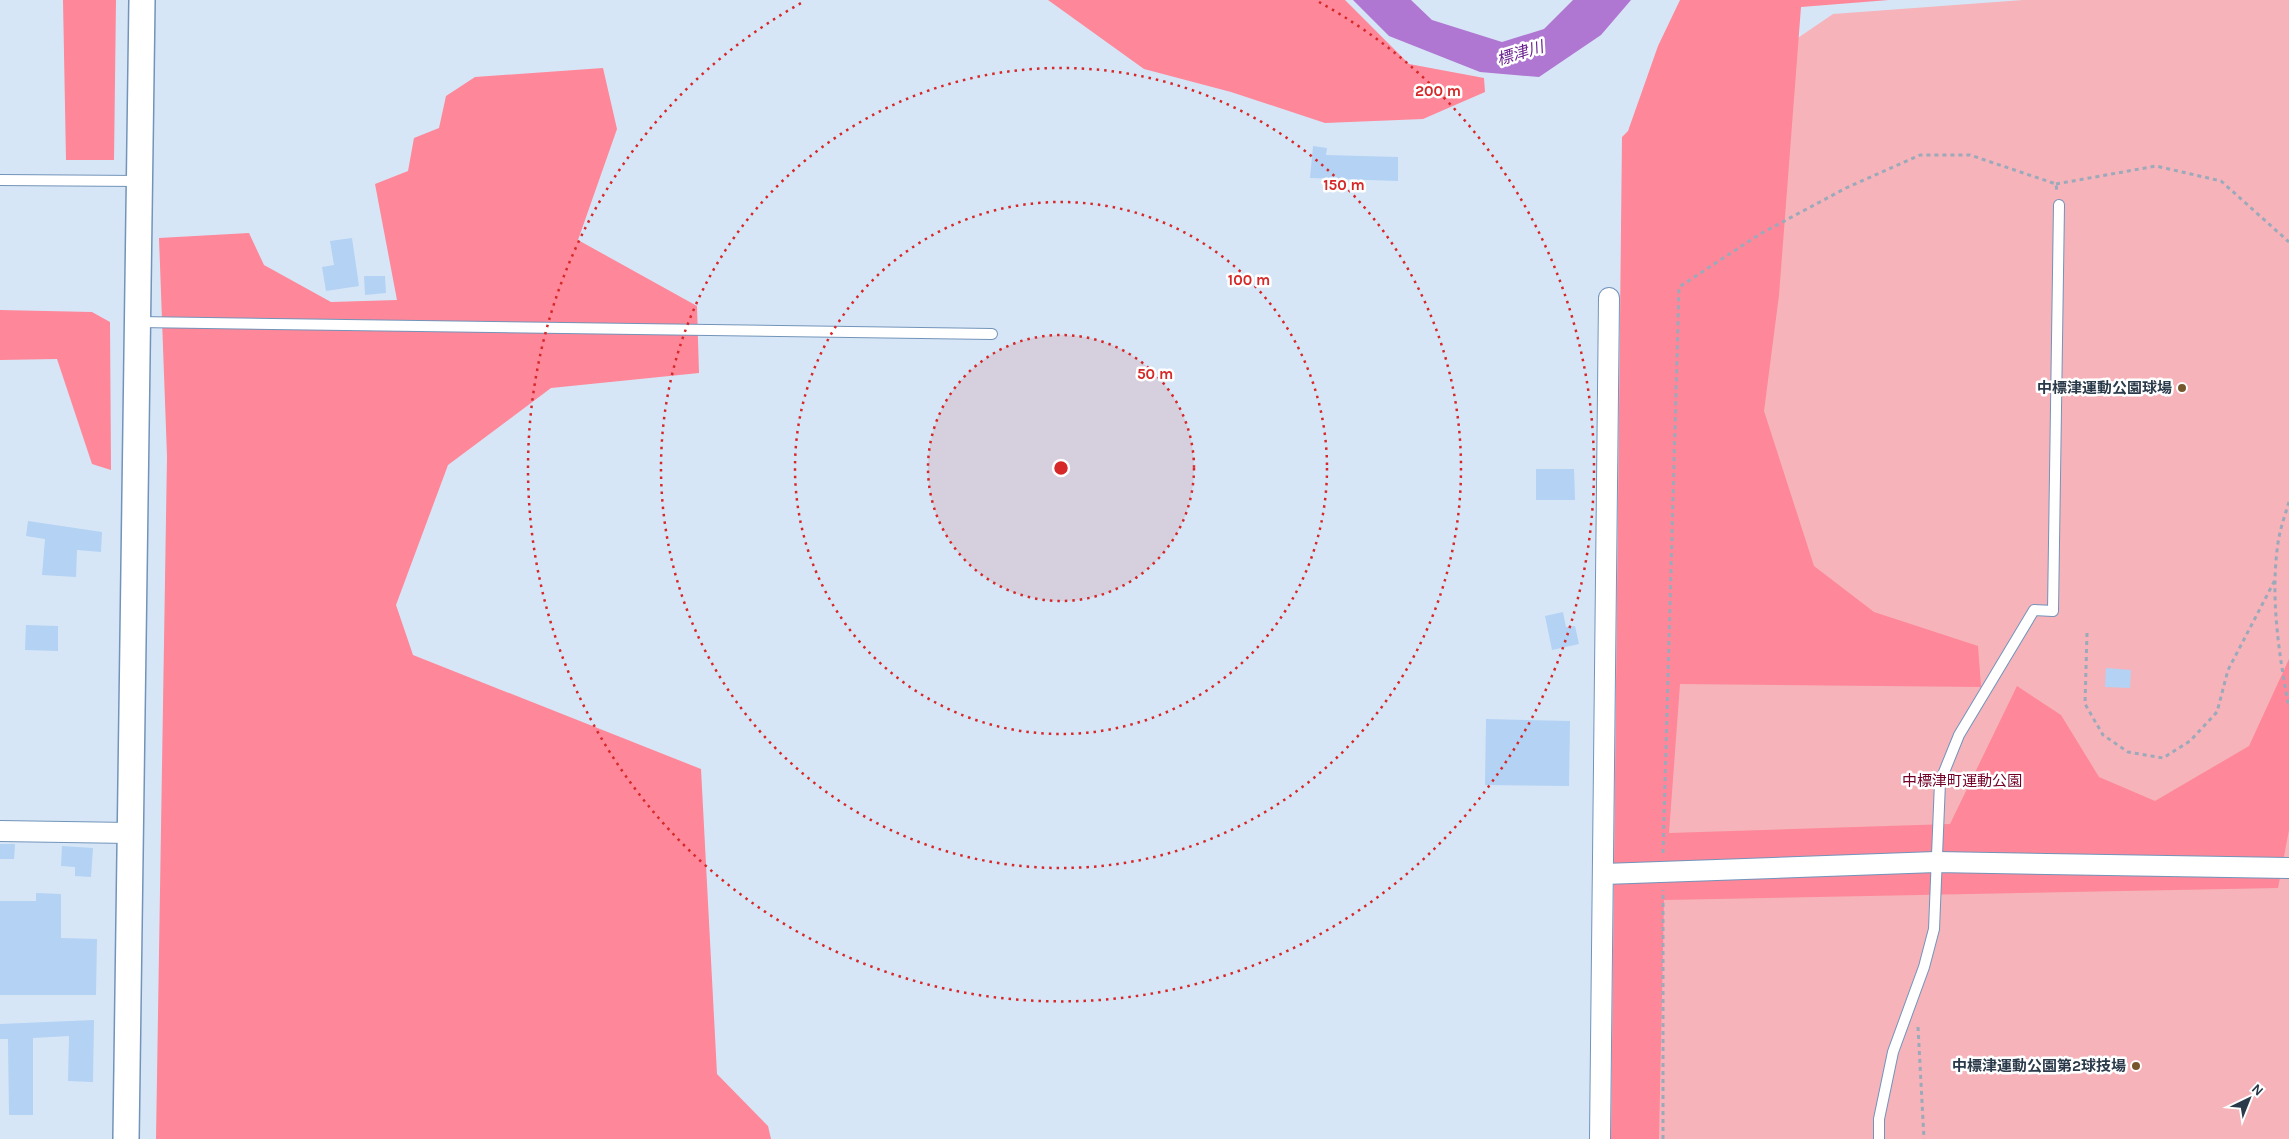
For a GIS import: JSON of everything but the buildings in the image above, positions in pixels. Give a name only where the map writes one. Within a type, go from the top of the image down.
[{"type":"street","points":[[126,1139],[142,0]]},
{"type":"street","points":[[1600,1139],[1609,298]]},
{"type":"street","points":[[0,831],[130,833]]},
{"type":"street","points":[[1604,874],[1936,862],[2289,868]]},
{"type":"lane","points":[[0,180],[139,181]]},
{"type":"lane","points":[[1879,1139],[1879,1119],[1893,1052],[1924,967],[1934,929],[1940,782],[1959,735],[2034,610],[2053,611],[2059,205]]},
{"type":"lane","points":[[137,322],[992,334]]},
{"type":"path","points":[[1662,1139],[1663,872],[1679,287],[1760,234],[1846,188],[1920,155],[1970,155],[2056,184],[2156,166],[2221,181],[2289,242]]},
{"type":"path","points":[[2056,184],[2059,205]]},
{"type":"path","points":[[2289,502],[2278,542],[2275,580],[2280,658],[2289,708]]},
{"type":"path","points":[[2087,634],[2085,704],[2103,735],[2128,752],[2163,758],[2190,741],[2217,712],[2228,670],[2275,580]]},
{"type":"green space","name":"中標津町運動公園","points":[[2023,0],[2289,0],[2289,1139],[1632,1139],[1644,143],[1833,14]]},
{"type":"shaded area","points":[[63,0],[116,0],[114,160],[66,160]]},
{"type":"shaded area","points":[[1048,0],[1345,0],[1409,64],[1484,78],[1485,92],[1423,119],[1325,123],[1231,92],[1144,69]]},
{"type":"shaded area","points":[[1680,0],[1889,0],[1801,7],[1779,295],[1764,411],[1814,566],[1874,612],[1978,646],[1981,687],[1680,684],[1669,833],[1950,824],[2017,686],[2061,715],[2099,777],[2155,801],[2249,746],[2289,659],[2289,830],[2278,888],[1664,900],[1659,1139],[1611,1139],[1622,137],[1628,131],[1658,46]]},
{"type":"shaded area","points":[[603,68],[617,129],[578,240],[697,306],[699,373],[551,388],[448,465],[396,605],[413,655],[701,769],[717,1074],[768,1126],[771,1139],[156,1139],[167,456],[159,238],[249,233],[264,265],[331,302],[397,300],[375,184],[408,171],[414,138],[439,128],[446,96],[475,77]]},
{"type":"shaded area","points":[[0,310],[92,312],[110,322],[111,470],[92,464],[57,359],[0,360]]},
{"type":"water","name":"標津川","points":[[1353,0],[1411,0],[1432,20],[1502,42],[1544,29],[1573,0],[1631,0],[1601,35],[1539,77],[1480,72],[1389,36]]},
{"type":"place","name":"中標津運動公園球場","points":[[2182,388]]},
{"type":"place","name":"中標津運動公園第2球技場","points":[[2136,1066]]}]
